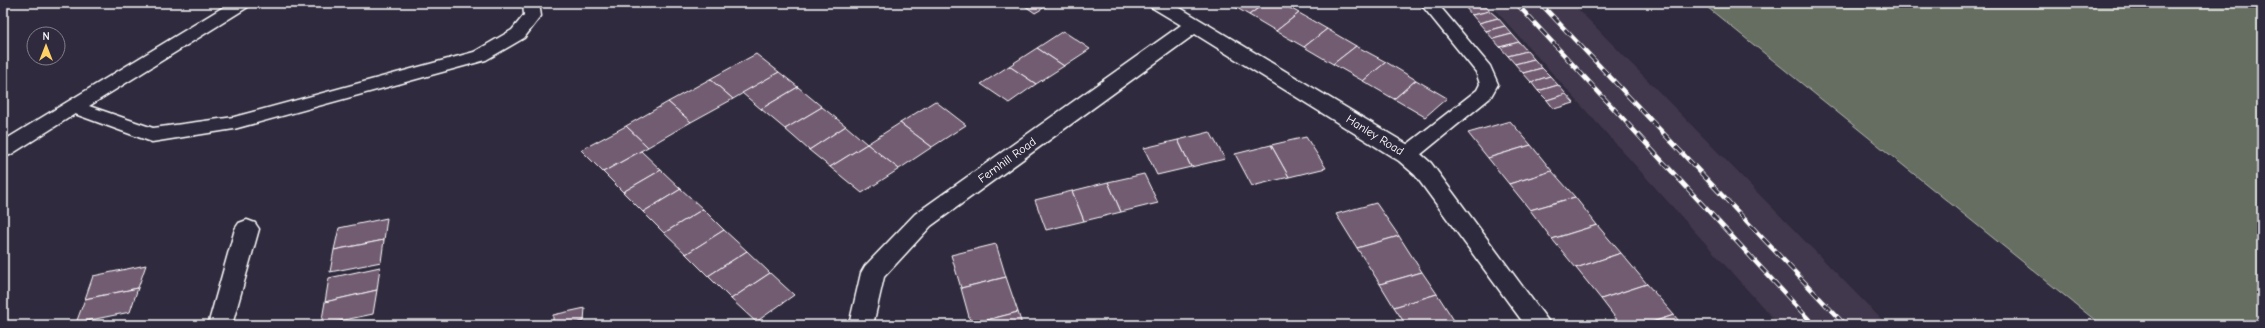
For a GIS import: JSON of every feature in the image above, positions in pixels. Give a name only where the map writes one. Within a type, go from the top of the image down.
[{"type":"street","name":"Hanley Road","points":[[1158,3],[1193,26],[1407,155],[1423,169],[1539,325]]},
{"type":"street","name":"Fernhill Road","points":[[861,325],[873,273],[923,220],[1193,26]]},
{"type":"street","points":[[220,325],[247,229]]},
{"type":"lane","points":[[3,150],[242,3]]},
{"type":"lane","points":[[74,107],[152,135],[234,123],[480,56],[518,34],[533,16],[532,3]]},
{"type":"lane","points":[[1407,155],[1484,94],[1490,84],[1484,70],[1428,3]]},
{"type":"shaded area","points":[[1489,3],[1572,3],[1887,325],[1779,325]]},
{"type":"green space","points":[[1702,3],[2262,3],[2262,325],[2101,325]]},
{"type":"building","points":[[1021,3],[1052,3],[1035,13]]},
{"type":"building","points":[[1228,3],[1265,3],[1249,15]]},
{"type":"building","points":[[1265,3],[1281,3],[1299,13],[1276,31],[1249,15]]},
{"type":"building","points":[[1461,3],[1483,3],[1465,7]]},
{"type":"building","points":[[1484,3],[1490,11],[1472,15],[1465,7]]},
{"type":"building","points":[[1490,11],[1498,18],[1479,23],[1472,15]]},
{"type":"building","points":[[1299,13],[1327,29],[1304,47],[1276,31]]},
{"type":"building","points":[[1498,18],[1505,26],[1486,31],[1479,23]]},
{"type":"building","points":[[1505,26],[1512,34],[1493,39],[1486,31]]},
{"type":"building","points":[[1327,29],[1356,46],[1333,64],[1304,47]]},
{"type":"building","points":[[1063,31],[1090,49],[1064,66],[1037,48]]},
{"type":"building","points":[[1512,34],[1519,42],[1500,47],[1493,39]]},
{"type":"building","points":[[1519,42],[1527,51],[1508,56],[1500,47]]},
{"type":"building","points":[[1356,46],[1386,62],[1363,81],[1333,64]]},
{"type":"building","points":[[1037,48],[1064,66],[1036,84],[1009,66]]},
{"type":"building","points":[[1527,51],[1534,59],[1515,64],[1508,56]]},
{"type":"building","points":[[756,54],[779,72],[733,99],[710,79]]},
{"type":"building","points":[[1534,59],[1542,68],[1523,73],[1515,64]]},
{"type":"building","points":[[1386,62],[1416,80],[1394,99],[1363,81]]},
{"type":"building","points":[[1009,66],[1036,84],[1009,103],[981,84]]},
{"type":"building","points":[[1542,68],[1550,76],[1531,82],[1523,73]]},
{"type":"building","points":[[779,72],[798,87],[761,109],[742,93]]},
{"type":"building","points":[[1550,76],[1558,85],[1538,91],[1531,82]]},
{"type":"building","points":[[710,79],[733,99],[691,122],[668,102]]},
{"type":"building","points":[[1416,80],[1447,98],[1425,117],[1394,99]]},
{"type":"building","points":[[1558,85],[1566,94],[1547,100],[1538,91]]},
{"type":"building","points":[[798,87],[822,107],[785,129],[761,109]]},
{"type":"building","points":[[1566,94],[1574,103],[1554,109],[1547,100]]},
{"type":"building","points":[[935,101],[966,125],[932,147],[900,123]]},
{"type":"building","points":[[668,102],[691,122],[648,147],[626,126]]},
{"type":"building","points":[[822,107],[846,126],[809,150],[785,129]]},
{"type":"building","points":[[1510,121],[1531,145],[1488,158],[1468,133]]},
{"type":"building","points":[[900,123],[932,147],[899,169],[867,144]]},
{"type":"building","points":[[626,126],[648,147],[603,172],[581,150]]},
{"type":"building","points":[[846,126],[867,144],[830,167],[809,150]]},
{"type":"building","points":[[1210,132],[1225,159],[1191,167],[1178,140]]},
{"type":"building","points":[[1306,137],[1326,168],[1289,177],[1271,145]]},
{"type":"building","points":[[1178,140],[1191,167],[1157,175],[1144,148]]},
{"type":"building","points":[[867,144],[899,169],[862,193],[830,167]]},
{"type":"building","points":[[1271,145],[1289,177],[1252,186],[1235,154]]},
{"type":"building","points":[[1531,145],[1552,171],[1509,184],[1488,158]]},
{"type":"building","points":[[641,151],[661,170],[623,192],[603,172]]},
{"type":"building","points":[[661,170],[681,189],[643,212],[623,192]]},
{"type":"building","points":[[1552,171],[1575,197],[1530,210],[1509,184]]},
{"type":"building","points":[[1144,174],[1158,203],[1121,212],[1108,182]]},
{"type":"building","points":[[1108,182],[1121,212],[1084,221],[1072,191]]},
{"type":"building","points":[[681,189],[703,209],[664,233],[643,212]]},
{"type":"building","points":[[1072,191],[1084,221],[1046,230],[1035,200]]},
{"type":"building","points":[[1575,197],[1597,225],[1552,239],[1530,210]]},
{"type":"building","points":[[1376,203],[1399,236],[1357,248],[1336,214]]},
{"type":"building","points":[[703,209],[724,230],[686,254],[664,233]]},
{"type":"building","points":[[387,218],[384,240],[334,250],[339,228]]},
{"type":"building","points":[[1597,225],[1621,253],[1576,268],[1552,239]]},
{"type":"building","points":[[724,230],[747,251],[708,276],[686,254]]},
{"type":"building","points":[[1399,236],[1422,272],[1380,284],[1357,248]]},
{"type":"building","points":[[384,240],[381,262],[330,272],[334,250]]},
{"type":"building","points":[[996,244],[1006,277],[961,288],[951,255]]},
{"type":"building","points":[[747,251],[770,273],[731,299],[708,276]]},
{"type":"building","points":[[1621,253],[1647,284],[1601,299],[1576,268]]},
{"type":"building","points":[[146,265],[138,288],[85,299],[93,276]]},
{"type":"building","points":[[380,267],[377,290],[325,302],[329,278]]},
{"type":"building","points":[[1422,272],[1437,294],[1394,307],[1380,284]]},
{"type":"building","points":[[770,273],[794,295],[756,322],[731,299]]},
{"type":"building","points":[[1006,277],[1018,312],[971,324],[961,288]]},
{"type":"building","points":[[1647,284],[1674,315],[1643,325],[1621,325],[1601,299]]},
{"type":"building","points":[[138,288],[130,312],[76,323],[85,299]]},
{"type":"building","points":[[377,290],[373,314],[321,325],[325,302]]},
{"type":"building","points":[[1437,294],[1457,325],[1406,325],[1394,307]]},
{"type":"building","points":[[585,308],[584,321],[567,325],[553,325],[553,315]]},
{"type":"building","points":[[1018,312],[1022,325],[971,324]]},
{"type":"building","points":[[1674,315],[1682,325],[1643,325]]},
{"type":"building","points":[[584,321],[584,325],[567,325]]},
{"type":"railway","points":[[1516,3],[1814,325]]},
{"type":"railway","points":[[1540,3],[1845,325]]}]
